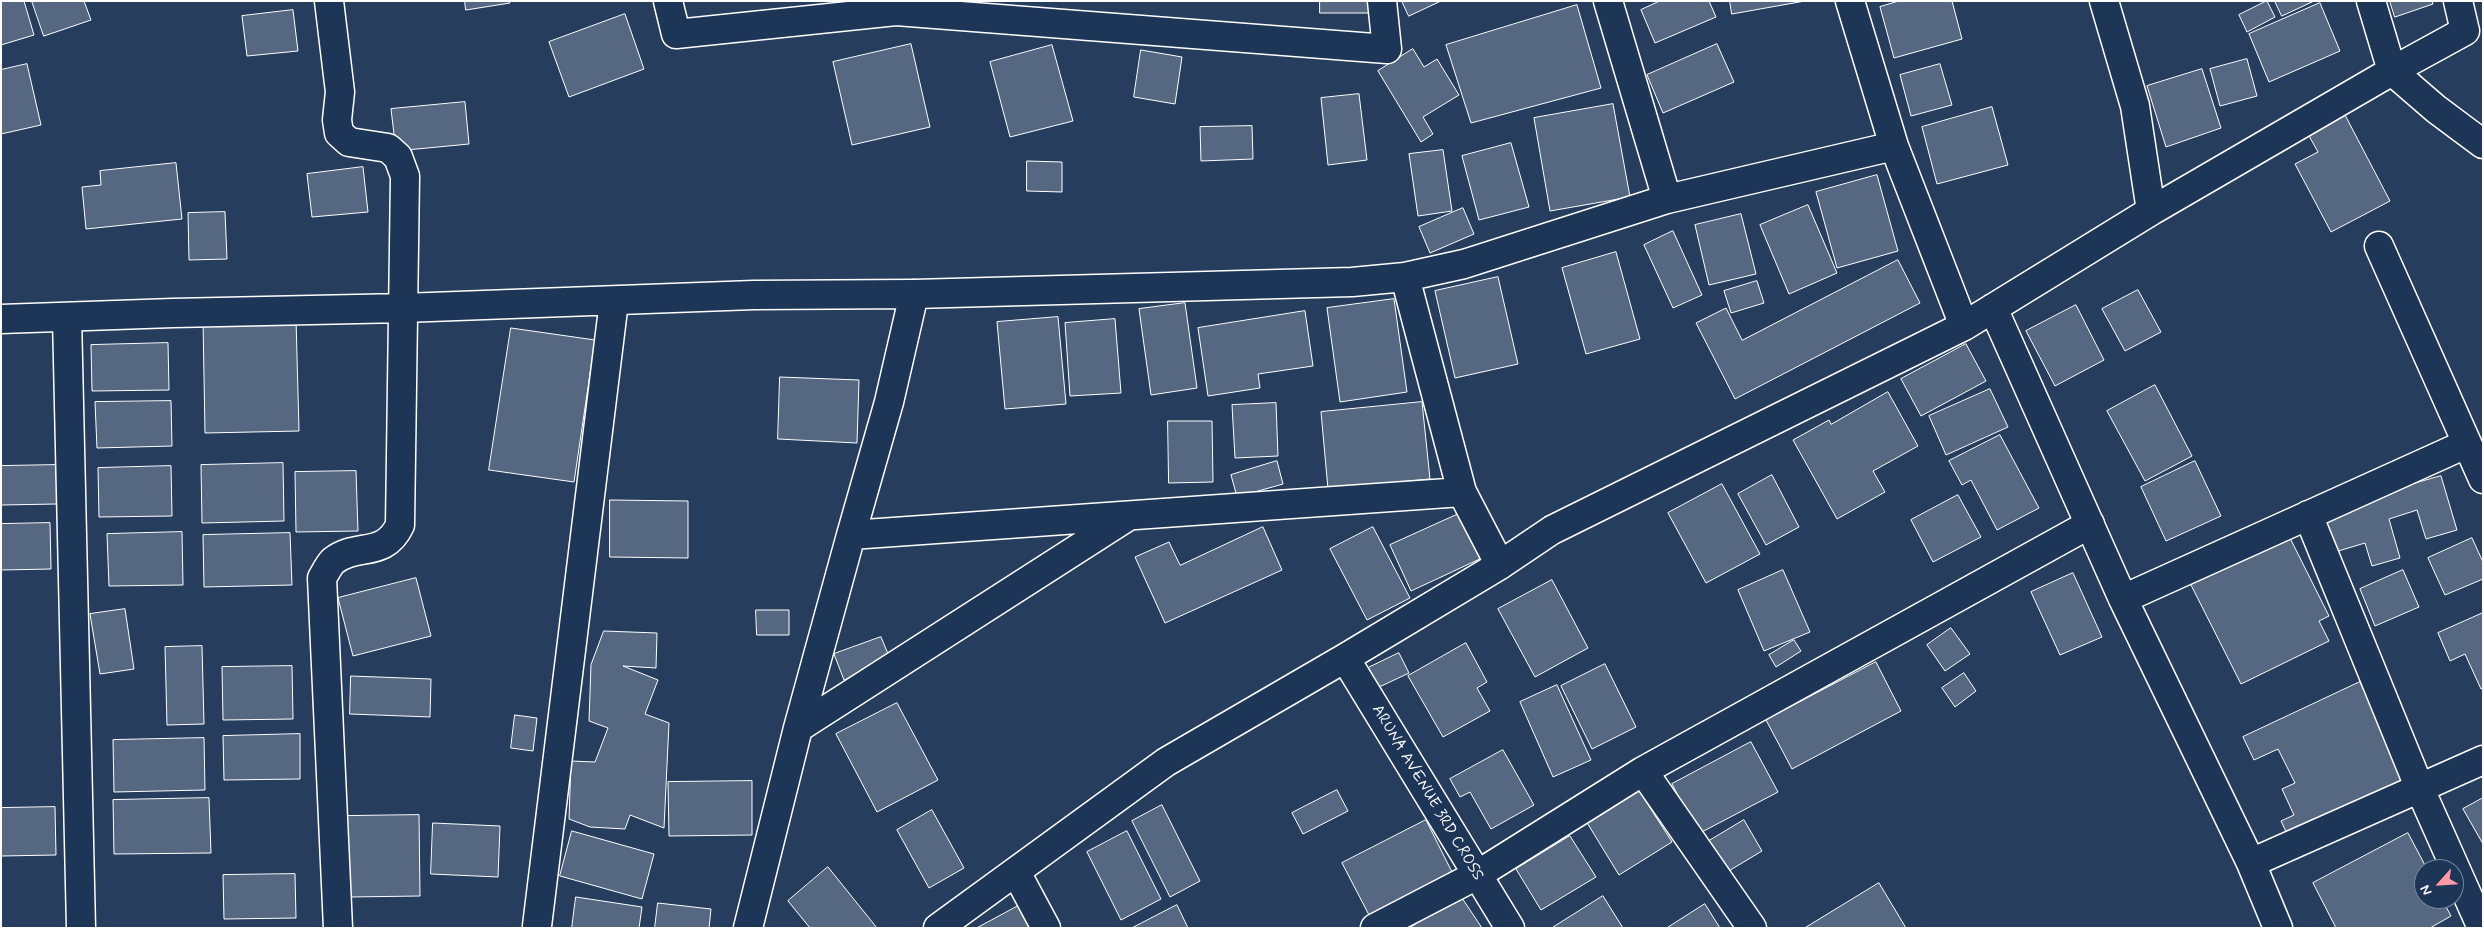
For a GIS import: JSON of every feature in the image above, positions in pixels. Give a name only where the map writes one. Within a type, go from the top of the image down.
[{"type":"street","points":[[329,1],[340,92],[337,120],[339,133],[349,142],[388,148],[398,157],[405,176],[400,525],[395,536],[384,545],[348,554],[332,562],[322,578],[338,928]]},
{"type":"street","points":[[668,1],[676,34],[895,6],[1387,49],[1382,1]]},
{"type":"street","points":[[1608,1],[1667,199]]},
{"type":"street","points":[[1850,1],[1894,146],[1964,326]]},
{"type":"street","points":[[2104,1],[2135,106],[2151,211]]},
{"type":"street","points":[[2372,1],[2392,71],[2436,109],[2483,144]]},
{"type":"street","points":[[938,928],[1166,762],[1500,565],[1552,530],[1964,326],[2151,211],[2392,71],[2465,31],[2458,1]]},
{"type":"street","points":[[1,319],[403,308],[754,295],[914,294],[1342,283],[1405,277],[1464,264],[1667,199],[1894,146]]},
{"type":"street","points":[[2379,246],[2483,479]]},
{"type":"street","points":[[1405,277],[1462,492],[1500,565]]},
{"type":"street","points":[[748,928],[798,728],[889,402],[914,294]]},
{"type":"street","points":[[537,926],[614,301]]},
{"type":"street","points":[[1993,308],[2123,600],[2250,863],[2278,928]]},
{"type":"street","points":[[67,317],[81,928]]},
{"type":"street","points":[[2123,600],[2466,444]]},
{"type":"street","points":[[851,535],[1462,492]]},
{"type":"street","points":[[2308,515],[2420,790],[2482,928]]},
{"type":"street","points":[[798,728],[1129,516]]},
{"type":"street","points":[[1375,928],[1477,875],[1643,771],[2090,524]]},
{"type":"street","name":"ARUNA AVENUE 3RD CROSS","points":[[1345,658],[1510,928]]},
{"type":"street","points":[[2250,863],[2420,790],[2483,760]]},
{"type":"street","points":[[1643,771],[1752,928]]},
{"type":"street","points":[[1016,872],[1046,928]]},
{"type":"building","points":[[1,1],[24,1],[34,35],[1,45]]},
{"type":"building","points":[[32,1],[84,1],[91,20],[44,36]]},
{"type":"building","points":[[465,1],[509,1],[510,3],[466,10]]},
{"type":"building","points":[[1320,1],[1370,1],[1370,13],[1320,13]]},
{"type":"building","points":[[1402,1],[1441,1],[1409,16]]},
{"type":"building","points":[[1660,1],[1709,1],[1716,17],[1655,43],[1641,10]]},
{"type":"building","points":[[1730,1],[1805,1],[1732,14]]},
{"type":"building","points":[[1899,1],[1952,1],[1962,39],[1894,58],[1880,7]]},
{"type":"building","points":[[2267,1],[2275,17],[2247,32],[2239,15]]},
{"type":"building","points":[[2275,1],[2314,1],[2282,16]]},
{"type":"building","points":[[2390,1],[2432,1],[2433,4],[2395,17]]},
{"type":"building","points":[[2320,3],[2340,51],[2269,82],[2249,34]]},
{"type":"building","points":[[1577,5],[1601,88],[1471,123],[1446,45]]},
{"type":"building","points":[[293,10],[298,51],[247,56],[242,16]]},
{"type":"building","points":[[625,14],[644,69],[569,97],[549,42]]},
{"type":"building","points":[[911,44],[930,127],[852,145],[833,62]]},
{"type":"building","points":[[1717,44],[1734,82],[1663,113],[1647,75]]},
{"type":"building","points":[[1052,45],[1073,121],[1010,137],[990,62]]},
{"type":"building","points":[[1413,49],[1424,67],[1437,59],[1459,95],[1423,117],[1433,134],[1421,142],[1378,71]]},
{"type":"building","points":[[1141,50],[1182,57],[1175,104],[1134,97]]},
{"type":"building","points":[[2247,59],[2257,96],[2220,106],[2210,69]]},
{"type":"building","points":[[27,64],[41,125],[1,134],[1,70]]},
{"type":"building","points":[[1940,64],[1952,105],[1911,116],[1900,75]]},
{"type":"building","points":[[2202,69],[2221,128],[2166,147],[2147,86]]},
{"type":"building","points":[[1359,94],[1367,160],[1328,165],[1321,98]]},
{"type":"building","points":[[465,102],[469,144],[396,151],[391,109]]},
{"type":"building","points":[[1613,104],[1630,197],[1550,211],[1534,118]]},
{"type":"building","points":[[1992,107],[2008,165],[1937,184],[1922,127]]},
{"type":"building","points":[[2345,115],[2390,201],[2331,232],[2295,164],[2318,152],[2308,134]]},
{"type":"building","points":[[1252,126],[1253,159],[1201,161],[1200,127]]},
{"type":"building","points":[[1511,143],[1529,207],[1479,220],[1462,156]]},
{"type":"building","points":[[1443,150],[1452,211],[1418,216],[1409,154]]},
{"type":"building","points":[[1027,161],[1062,162],[1062,192],[1027,191]]},
{"type":"building","points":[[176,163],[182,219],[86,229],[82,187],[101,185],[100,171]]},
{"type":"building","points":[[363,167],[368,212],[312,217],[307,174]]},
{"type":"building","points":[[1877,175],[1898,251],[1837,268],[1816,192]]},
{"type":"building","points":[[1808,205],[1837,273],[1789,294],[1760,225]]},
{"type":"building","points":[[1463,208],[1474,234],[1430,253],[1419,227]]},
{"type":"building","points":[[225,212],[227,259],[189,260],[188,213]]},
{"type":"building","points":[[1741,214],[1756,274],[1709,285],[1695,225]]},
{"type":"building","points":[[1673,231],[1702,295],[1673,308],[1644,245]]},
{"type":"building","points":[[1616,252],[1640,339],[1586,354],[1562,268]]},
{"type":"building","points":[[1898,260],[1920,303],[1735,399],[1696,323],[1726,308],[1742,340]]},
{"type":"building","points":[[1498,277],[1518,364],[1455,378],[1435,291]]},
{"type":"building","points":[[1757,281],[1764,303],[1731,313],[1724,291]]},
{"type":"building","points":[[2138,290],[2161,332],[2125,351],[2102,309]]},
{"type":"building","points":[[1394,299],[1407,392],[1340,402],[1327,308]]},
{"type":"building","points":[[1185,303],[1197,388],[1151,395],[1139,309]]},
{"type":"building","points":[[2076,305],[2104,360],[2055,386],[2026,331]]},
{"type":"building","points":[[1305,311],[1313,366],[1258,374],[1260,388],[1208,396],[1198,328]]},
{"type":"building","points":[[1058,317],[1066,404],[1005,409],[997,322]]},
{"type":"building","points":[[296,318],[299,431],[205,433],[203,320]]},
{"type":"building","points":[[1115,319],[1121,393],[1070,396],[1065,323]]},
{"type":"building","points":[[511,328],[595,340],[574,482],[489,470]]},
{"type":"building","points":[[168,343],[169,390],[92,391],[91,345]]},
{"type":"building","points":[[1966,344],[1986,381],[1921,416],[1901,379]]},
{"type":"building","points":[[780,377],[859,380],[857,443],[778,439]]},
{"type":"building","points":[[2155,385],[2192,456],[2145,481],[2107,411]]},
{"type":"building","points":[[1990,389],[2008,427],[1946,455],[1929,416]]},
{"type":"building","points":[[1888,392],[1918,446],[1873,471],[1885,492],[1837,519],[1793,440],[1829,420],[1831,424]]},
{"type":"building","points":[[171,401],[172,446],[97,448],[95,402]]},
{"type":"building","points":[[1422,402],[1430,479],[1328,489],[1321,412]]},
{"type":"building","points":[[1276,403],[1278,456],[1235,458],[1232,405]]},
{"type":"building","points":[[1168,421],[1212,421],[1213,482],[1169,483]]},
{"type":"building","points":[[2000,435],[2039,508],[1997,530],[1971,480],[1962,485],[1949,461]]},
{"type":"building","points":[[1277,461],[1283,484],[1237,497],[1231,475]]},
{"type":"building","points":[[2195,461],[2221,516],[2166,541],[2141,487]]},
{"type":"building","points":[[283,463],[284,521],[202,523],[201,465]]},
{"type":"building","points":[[56,465],[57,504],[1,505],[1,466]]},
{"type":"building","points":[[171,466],[172,516],[99,517],[98,468]]},
{"type":"building","points":[[356,471],[358,531],[296,532],[295,472]]},
{"type":"building","points":[[1772,475],[1799,527],[1766,545],[1738,494]]},
{"type":"building","points":[[2441,476],[2457,530],[2426,539],[2417,510],[2389,519],[2400,558],[2372,566],[2365,543],[2335,552],[2323,510]]},
{"type":"building","points":[[1722,484],[1760,554],[1706,583],[1668,513]]},
{"type":"building","points":[[1958,495],[1981,537],[1933,562],[1911,520]]},
{"type":"building","points":[[610,500],[688,501],[688,558],[610,557]]},
{"type":"building","points":[[1463,512],[1484,557],[1411,591],[1390,545]]},
{"type":"building","points":[[50,523],[51,569],[1,570],[1,524]]},
{"type":"building","points":[[1263,527],[1282,570],[1165,623],[1135,557],[1169,542],[1180,565]]},
{"type":"building","points":[[1373,527],[1410,598],[1367,620],[1330,549]]},
{"type":"building","points":[[182,532],[183,585],[109,586],[107,534]]},
{"type":"building","points":[[290,533],[292,585],[204,587],[203,535]]},
{"type":"building","points":[[2288,534],[2329,616],[2319,621],[2329,641],[2241,684],[2190,583]]},
{"type":"building","points":[[2472,538],[2483,562],[2483,579],[2445,595],[2428,558]]},
{"type":"building","points":[[1783,570],[1810,632],[1764,651],[1738,590]]},
{"type":"building","points":[[2403,570],[2419,607],[2375,626],[2360,589]]},
{"type":"building","points":[[2073,573],[2102,637],[2060,655],[2031,592]]},
{"type":"building","points":[[416,578],[431,636],[353,656],[338,598]]},
{"type":"building","points":[[1552,580],[1588,648],[1535,677],[1498,609]]},
{"type":"building","points":[[125,609],[134,669],[100,674],[90,614]]},
{"type":"building","points":[[756,610],[789,610],[789,635],[757,635]]},
{"type":"building","points":[[2483,613],[2483,688],[2481,689],[2465,654],[2450,661],[2438,633]]},
{"type":"building","points":[[1951,628],[1970,654],[1945,671],[1927,645]]},
{"type":"building","points":[[604,631],[657,633],[656,668],[623,666],[658,680],[645,714],[669,723],[664,828],[630,815],[625,829],[590,827],[569,819],[571,761],[595,762],[608,728],[589,721],[591,665]]},
{"type":"building","points":[[881,637],[891,661],[844,680],[834,654]]},
{"type":"building","points":[[1794,640],[1801,651],[1776,667],[1769,655]]},
{"type":"building","points":[[1466,643],[1487,682],[1477,688],[1490,711],[1443,737],[1408,676]]},
{"type":"building","points":[[202,646],[204,724],[167,725],[165,647]]},
{"type":"building","points":[[1399,653],[1409,673],[1377,688],[1368,668]]},
{"type":"building","points":[[1876,662],[1901,711],[1792,769],[1766,720]]},
{"type":"building","points":[[1605,664],[1636,727],[1592,749],[1561,686]]},
{"type":"building","points":[[292,666],[293,719],[223,720],[222,667]]},
{"type":"building","points":[[1964,673],[1976,691],[1955,707],[1942,688]]},
{"type":"building","points":[[351,676],[431,679],[430,717],[350,714]]},
{"type":"building","points":[[2360,682],[2408,783],[2290,840],[2281,821],[2294,815],[2282,789],[2295,783],[2278,749],[2254,760],[2243,737]]},
{"type":"building","points":[[1557,685],[1591,760],[1553,777],[1520,702]]},
{"type":"building","points":[[897,703],[938,780],[877,812],[836,734]]},
{"type":"building","points":[[515,715],[537,718],[533,751],[511,748]]},
{"type":"building","points":[[300,734],[300,779],[224,780],[223,736]]},
{"type":"building","points":[[204,738],[205,790],[114,792],[113,740]]},
{"type":"building","points":[[1751,742],[1778,792],[1698,834],[1672,784]]},
{"type":"building","points":[[1503,750],[1534,805],[1491,829],[1470,792],[1460,797],[1450,779]]},
{"type":"building","points":[[752,781],[752,835],[669,836],[668,782]]},
{"type":"building","points":[[1638,789],[1672,842],[1619,875],[1586,821]]},
{"type":"building","points":[[1337,790],[1348,811],[1303,834],[1292,813]]},
{"type":"building","points":[[209,798],[211,853],[114,854],[113,800]]},
{"type":"building","points":[[2483,798],[2483,844],[2463,809]]},
{"type":"building","points":[[1162,805],[1200,881],[1170,897],[1132,821]]},
{"type":"building","points":[[55,807],[56,855],[1,856],[1,808]]},
{"type":"building","points":[[932,810],[964,868],[929,888],[897,830]]},
{"type":"building","points":[[419,815],[420,896],[349,897],[347,816]]},
{"type":"building","points":[[1426,820],[1452,872],[1369,915],[1342,863]]},
{"type":"building","points":[[1744,820],[1762,851],[1727,872],[1709,841]]},
{"type":"building","points":[[433,823],[500,826],[498,877],[431,874]]},
{"type":"building","points":[[572,831],[654,854],[642,899],[560,876]]},
{"type":"building","points":[[1127,831],[1161,899],[1121,920],[1087,852]]},
{"type":"building","points":[[2408,833],[2422,859],[2414,859],[2414,909],[2447,909],[2451,916],[2430,928],[2336,928],[2313,883]]},
{"type":"building","points":[[1570,836],[1596,877],[1541,910],[1516,869]]},
{"type":"building","points":[[828,867],[877,928],[810,928],[788,901]]},
{"type":"building","points":[[295,874],[296,918],[224,919],[223,875]]},
{"type":"building","points":[[1879,883],[1906,928],[1805,928]]},
{"type":"building","points":[[1460,895],[1482,928],[1410,928]]},
{"type":"building","points":[[1603,896],[1623,928],[1552,928]]},
{"type":"building","points":[[576,897],[642,907],[639,928],[572,928]]},
{"type":"building","points":[[658,903],[711,909],[709,928],[655,928]]},
{"type":"building","points":[[1705,904],[1720,928],[1667,928]]},
{"type":"building","points":[[1020,905],[1032,928],[977,928]]},
{"type":"building","points":[[1177,905],[1188,928],[1132,928]]}]
